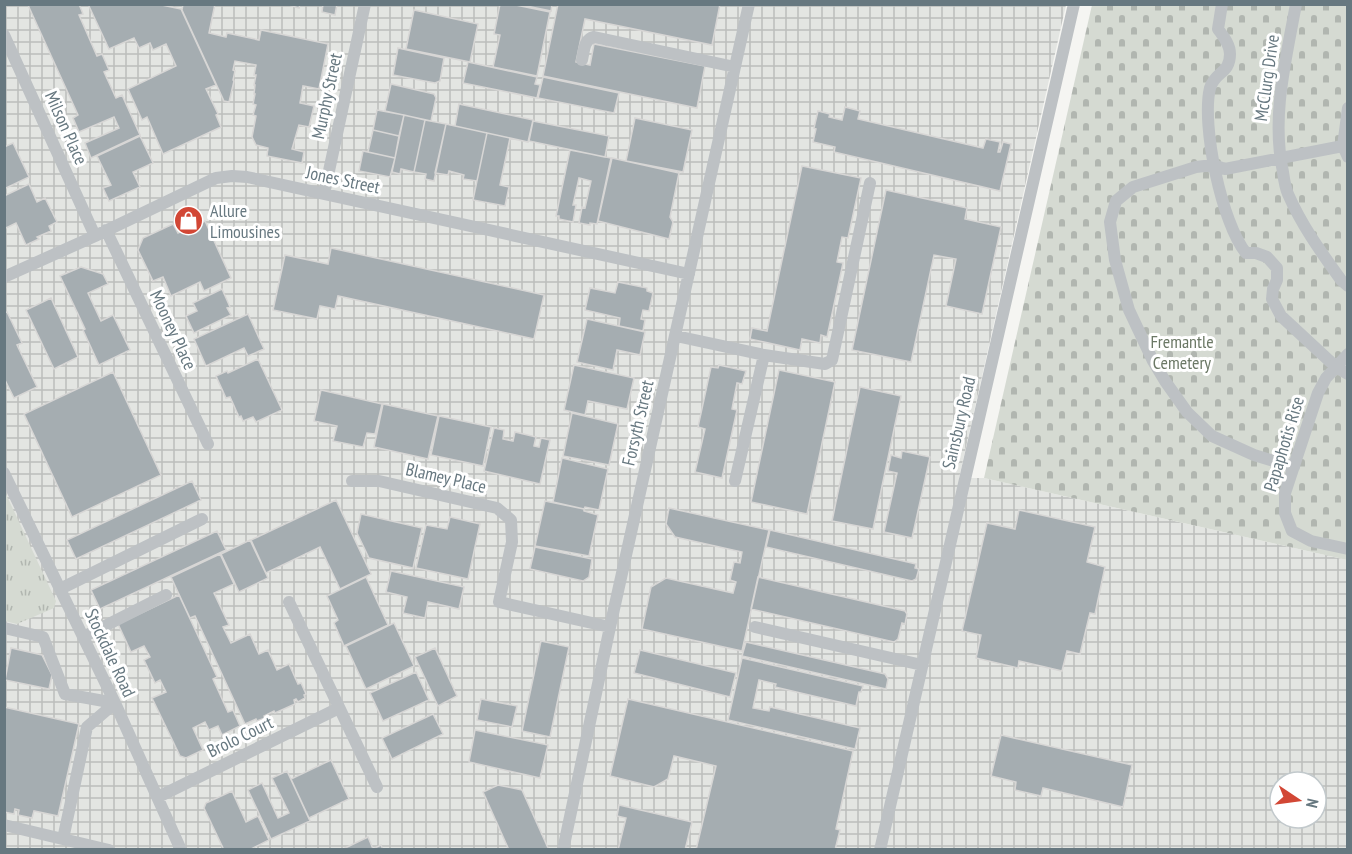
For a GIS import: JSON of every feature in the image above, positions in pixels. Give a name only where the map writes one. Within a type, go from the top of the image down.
[{"type":"street","name":"Murphy Street","points":[[324,194],[365,4]]},
{"type":"street","name":"Forsyth Street","points":[[563,849],[610,627],[749,4]]},
{"type":"street","name":"Sainsbury Road","points":[[880,849],[1074,4]]},
{"type":"street","points":[[1222,4],[1218,29],[1230,51],[1228,66],[1214,80],[1210,89],[1208,116],[1213,165],[1224,208],[1239,245],[1246,253],[1268,257],[1277,268],[1277,280],[1272,299],[1281,316],[1336,368],[1347,375]]},
{"type":"street","name":"McClurg Drive","points":[[1296,4],[1281,86],[1278,133],[1280,157],[1287,192],[1309,235],[1347,286]]},
{"type":"street","name":"Milson Place","points":[[4,35],[101,233]]},
{"type":"street","points":[[582,60],[587,42],[590,38],[594,38],[735,67]]},
{"type":"street","points":[[1294,467],[1254,455],[1212,436],[1187,412],[1153,361],[1129,310],[1115,260],[1110,222],[1116,201],[1132,187],[1196,167],[1213,165],[1225,169],[1280,157],[1346,149],[1347,108]]},
{"type":"street","name":"Jones Street","points":[[4,277],[216,178],[232,176],[247,177],[689,274]]},
{"type":"street","points":[[676,336],[764,355],[825,364],[832,360],[870,183]]},
{"type":"street","name":"Mooney Place","points":[[101,233],[208,444]]},
{"type":"street","name":"Papaphotis Rise","points":[[1347,354],[1326,378],[1318,393],[1285,493],[1285,513],[1292,531],[1311,541],[1347,549]]},
{"type":"street","points":[[735,481],[764,355]]},
{"type":"street","name":"Stockdale Road","points":[[4,473],[115,703],[181,849]]},
{"type":"street","name":"Blamey Place","points":[[352,481],[379,481],[497,508],[511,520],[512,542],[499,602],[610,627]]},
{"type":"street","points":[[60,589],[202,519]]},
{"type":"street","points":[[83,637],[166,595]]},
{"type":"street","points":[[289,602],[377,787]]},
{"type":"street","points":[[755,627],[922,664]]},
{"type":"street","points":[[4,628],[42,637],[65,694],[115,703]]},
{"type":"street","points":[[63,839],[87,728],[115,703]]},
{"type":"street","name":"Brolo Court","points":[[158,798],[339,708]]},
{"type":"street","points":[[4,825],[109,849]]},
{"type":"shaded area","points":[[5,5],[1066,5],[959,478],[984,478],[1347,560],[1347,849],[5,850]]},
{"type":"green space","name":"Fremantle Cemetery","points":[[1092,5],[1347,5],[1347,560],[984,478]]},
{"type":"green space","points":[[5,492],[56,601],[54,608],[17,624],[5,621]]},
{"type":"building","points":[[79,4],[83,14],[79,15],[97,56],[102,54],[109,70],[104,72],[116,98],[122,95],[140,135],[91,158],[85,143],[119,128],[114,117],[79,132],[73,118],[78,115],[28,5]]},
{"type":"building","points":[[88,4],[157,4],[181,9],[216,85],[206,89],[218,114],[216,115],[221,127],[163,154],[147,117],[142,120],[128,89],[176,66],[166,44],[153,50],[150,43],[139,48],[134,38],[109,49]]},
{"type":"building","points":[[183,4],[215,4],[209,33],[226,37],[227,33],[259,40],[261,30],[328,44],[319,89],[303,86],[300,103],[314,106],[309,127],[299,125],[292,149],[304,152],[302,163],[267,156],[268,148],[256,145],[252,137],[256,116],[253,115],[256,105],[253,104],[256,65],[235,61],[234,81],[229,102],[224,101],[182,10]]},
{"type":"building","points":[[285,4],[300,4],[299,8]]},
{"type":"building","points":[[323,4],[337,4],[335,15],[322,12]]},
{"type":"building","points":[[500,4],[550,12],[537,76],[493,67],[500,35],[494,34]]},
{"type":"building","points":[[517,4],[552,4],[551,11]]},
{"type":"building","points":[[558,4],[720,4],[712,45],[585,19],[576,62],[590,65],[594,44],[705,66],[697,108],[543,76]]},
{"type":"building","points":[[414,10],[478,24],[470,62],[406,49]]},
{"type":"building","points":[[398,48],[444,58],[440,81],[435,83],[393,75]]},
{"type":"building","points":[[468,62],[537,77],[535,84],[540,85],[537,98],[463,83]]},
{"type":"building","points":[[543,77],[619,93],[614,113],[538,98]]},
{"type":"building","points":[[391,84],[434,94],[436,98],[431,121],[385,111]]},
{"type":"building","points":[[459,104],[533,120],[528,142],[455,126]]},
{"type":"building","points":[[845,107],[860,111],[858,119],[983,148],[986,139],[1000,142],[998,152],[1003,142],[1011,144],[1000,191],[834,152],[835,147],[813,142],[818,111],[842,120]]},
{"type":"building","points":[[377,110],[404,115],[399,136],[373,130]]},
{"type":"building","points":[[404,115],[425,120],[414,172],[401,169],[400,174],[392,172]]},
{"type":"building","points":[[635,118],[692,130],[683,172],[626,161]]},
{"type":"building","points":[[425,120],[446,124],[434,181],[425,179],[426,174],[414,172]]},
{"type":"building","points":[[533,121],[609,136],[605,157],[529,141]]},
{"type":"building","points":[[446,124],[487,133],[477,181],[463,179],[464,175],[449,171],[448,175],[435,173]]},
{"type":"building","points":[[373,130],[399,136],[395,158],[368,152]]},
{"type":"building","points":[[487,133],[510,138],[500,185],[509,187],[505,206],[473,200]]},
{"type":"building","points":[[140,136],[153,163],[133,172],[140,187],[109,201],[103,188],[111,185],[97,156]]},
{"type":"building","points":[[13,143],[29,177],[4,189],[4,147]]},
{"type":"building","points":[[570,150],[611,158],[597,224],[579,223],[591,181],[579,178],[573,205],[576,205],[573,222],[559,219],[559,216],[556,216]]},
{"type":"building","points":[[363,151],[395,158],[390,177],[359,171]]},
{"type":"building","points":[[612,158],[679,173],[670,217],[673,222],[669,239],[598,221]]},
{"type":"building","points":[[802,166],[861,178],[848,238],[842,237],[837,262],[843,263],[827,337],[821,335],[820,343],[802,339],[800,350],[750,339],[752,328],[767,331]]},
{"type":"building","points":[[29,184],[37,202],[45,198],[57,222],[49,226],[51,231],[26,245],[16,223],[6,228],[4,224],[4,196]]},
{"type":"building","points":[[886,190],[967,208],[965,219],[1001,227],[982,314],[946,306],[956,259],[934,255],[911,362],[852,350]]},
{"type":"building","points":[[205,221],[231,278],[204,291],[200,282],[171,296],[163,277],[153,281],[138,250],[143,238],[173,224],[178,233]]},
{"type":"building","points":[[331,248],[544,295],[534,339],[338,296],[335,309],[320,306],[317,319],[273,310],[285,255],[328,264]]},
{"type":"building","points":[[81,267],[103,274],[108,284],[88,293],[101,321],[113,315],[130,350],[99,365],[60,276]]},
{"type":"building","points":[[618,282],[647,288],[647,291],[653,293],[649,311],[643,310],[641,319],[645,320],[643,331],[619,326],[620,318],[585,310],[590,288],[615,293]]},
{"type":"building","points":[[222,289],[231,315],[194,333],[186,316],[197,311],[193,303]]},
{"type":"building","points":[[51,298],[78,357],[54,369],[26,310]]},
{"type":"building","points":[[7,312],[22,343],[17,345],[37,387],[14,398],[4,378],[4,313]]},
{"type":"building","points":[[248,314],[264,349],[248,356],[244,348],[206,366],[194,339]]},
{"type":"building","points":[[587,319],[645,332],[640,355],[617,350],[613,370],[577,362]]},
{"type":"building","points":[[258,359],[282,410],[256,422],[253,417],[243,421],[230,397],[226,398],[216,376]]},
{"type":"building","points":[[574,365],[634,378],[627,409],[588,401],[585,415],[564,410]]},
{"type":"building","points":[[719,365],[746,371],[742,384],[737,383],[732,409],[737,410],[722,478],[695,472],[705,429],[698,427],[711,367],[718,368]]},
{"type":"building","points":[[779,370],[835,382],[807,514],[751,502]]},
{"type":"building","points":[[113,372],[161,475],[72,517],[24,414]]},
{"type":"building","points":[[860,387],[901,396],[873,529],[832,521]]},
{"type":"building","points":[[321,390],[382,404],[375,434],[367,433],[363,447],[333,441],[337,426],[314,421]]},
{"type":"building","points":[[383,404],[438,416],[428,459],[374,447]]},
{"type":"building","points":[[572,413],[618,424],[609,465],[563,456]]},
{"type":"building","points":[[439,416],[491,427],[483,466],[431,455]]},
{"type":"building","points":[[494,428],[504,430],[503,439],[513,441],[515,432],[536,437],[534,446],[539,447],[541,438],[550,440],[540,484],[484,471]]},
{"type":"building","points":[[902,451],[930,457],[912,538],[884,532],[897,473],[888,471],[891,455],[901,458]]},
{"type":"building","points":[[562,458],[608,469],[599,510],[553,502]]},
{"type":"building","points":[[192,481],[201,500],[76,559],[67,540]]},
{"type":"building","points":[[336,500],[371,574],[340,589],[320,547],[266,573],[251,540]]},
{"type":"building","points":[[545,501],[584,509],[584,511],[598,515],[589,556],[535,546]]},
{"type":"building","points":[[669,508],[769,530],[742,651],[642,629],[651,587],[666,578],[733,593],[736,582],[730,580],[734,562],[740,563],[742,552],[675,537],[666,524]]},
{"type":"building","points":[[1019,510],[1095,527],[1087,562],[1105,567],[1095,614],[1090,613],[1080,654],[1067,651],[1062,671],[1019,661],[1018,668],[976,658],[981,635],[962,631],[987,523],[1015,529]]},
{"type":"building","points":[[361,514],[422,528],[413,568],[369,558],[357,533]]},
{"type":"building","points":[[450,517],[480,524],[468,579],[416,568],[426,525],[447,529]]},
{"type":"building","points":[[770,530],[916,564],[915,568],[919,569],[916,579],[912,581],[766,547]]},
{"type":"building","points":[[217,531],[226,550],[100,609],[91,590]]},
{"type":"building","points":[[250,540],[268,578],[239,592],[221,554]]},
{"type":"building","points":[[535,547],[592,559],[589,577],[583,581],[530,569]]},
{"type":"building","points":[[220,554],[234,584],[214,593],[229,625],[223,627],[231,643],[250,634],[259,654],[268,650],[277,670],[289,664],[298,684],[301,683],[306,694],[305,698],[298,702],[294,700],[295,704],[275,713],[274,711],[264,716],[265,718],[245,724],[195,616],[190,618],[171,577]]},
{"type":"building","points":[[391,571],[464,587],[459,609],[428,602],[425,618],[403,613],[407,597],[386,592]]},
{"type":"building","points":[[366,577],[388,625],[344,646],[334,623],[338,620],[327,596]]},
{"type":"building","points":[[758,577],[905,611],[907,614],[905,624],[902,623],[898,639],[894,642],[751,609]]},
{"type":"building","points":[[179,595],[217,677],[213,679],[228,712],[233,710],[240,726],[222,735],[218,726],[209,730],[205,722],[193,728],[203,750],[186,758],[180,756],[152,698],[166,692],[160,680],[155,683],[144,660],[150,657],[144,646],[131,652],[118,624]]},
{"type":"building","points":[[394,623],[414,666],[366,689],[346,646]]},
{"type":"building","points":[[541,641],[569,647],[550,737],[522,731]]},
{"type":"building","points":[[746,642],[885,674],[888,679],[886,689],[742,656]]},
{"type":"building","points":[[11,648],[42,655],[52,675],[49,689],[5,680]]},
{"type":"building","points":[[435,648],[457,696],[438,706],[415,657]]},
{"type":"building","points":[[640,650],[736,673],[730,697],[634,673]]},
{"type":"building","points":[[742,658],[863,686],[856,706],[775,687],[776,684],[759,680],[753,708],[769,711],[770,707],[860,728],[855,749],[728,720]]},
{"type":"building","points":[[416,672],[429,700],[383,721],[370,693]]},
{"type":"building","points":[[481,699],[517,706],[512,727],[477,720]]},
{"type":"building","points":[[628,699],[853,751],[836,829],[840,830],[835,850],[696,850],[716,766],[674,756],[668,779],[654,787],[610,776]]},
{"type":"building","points":[[4,707],[79,724],[58,816],[34,811],[32,818],[18,815],[19,810],[15,809],[14,814],[4,812]]},
{"type":"building","points":[[433,714],[443,734],[392,759],[382,738]]},
{"type":"building","points":[[475,730],[548,745],[540,778],[469,762]]},
{"type":"building","points":[[1001,735],[1132,765],[1123,807],[1043,788],[1041,796],[1015,790],[1016,782],[991,776]]},
{"type":"building","points":[[331,760],[349,799],[309,818],[291,779]]},
{"type":"building","points":[[287,771],[310,821],[271,839],[248,790],[262,783],[278,818],[289,813],[272,778]]},
{"type":"building","points":[[498,785],[522,790],[548,848],[509,850],[483,792]]},
{"type":"building","points":[[232,791],[246,822],[258,816],[269,840],[249,850],[224,850],[204,808],[206,803]]},
{"type":"building","points":[[619,805],[692,822],[685,850],[618,850],[626,818],[617,816]]},
{"type":"building","points":[[368,837],[373,849],[381,845],[383,850],[341,850]]},
{"type":"place","name":"Allure Limousines","points":[[189,221]]}]
